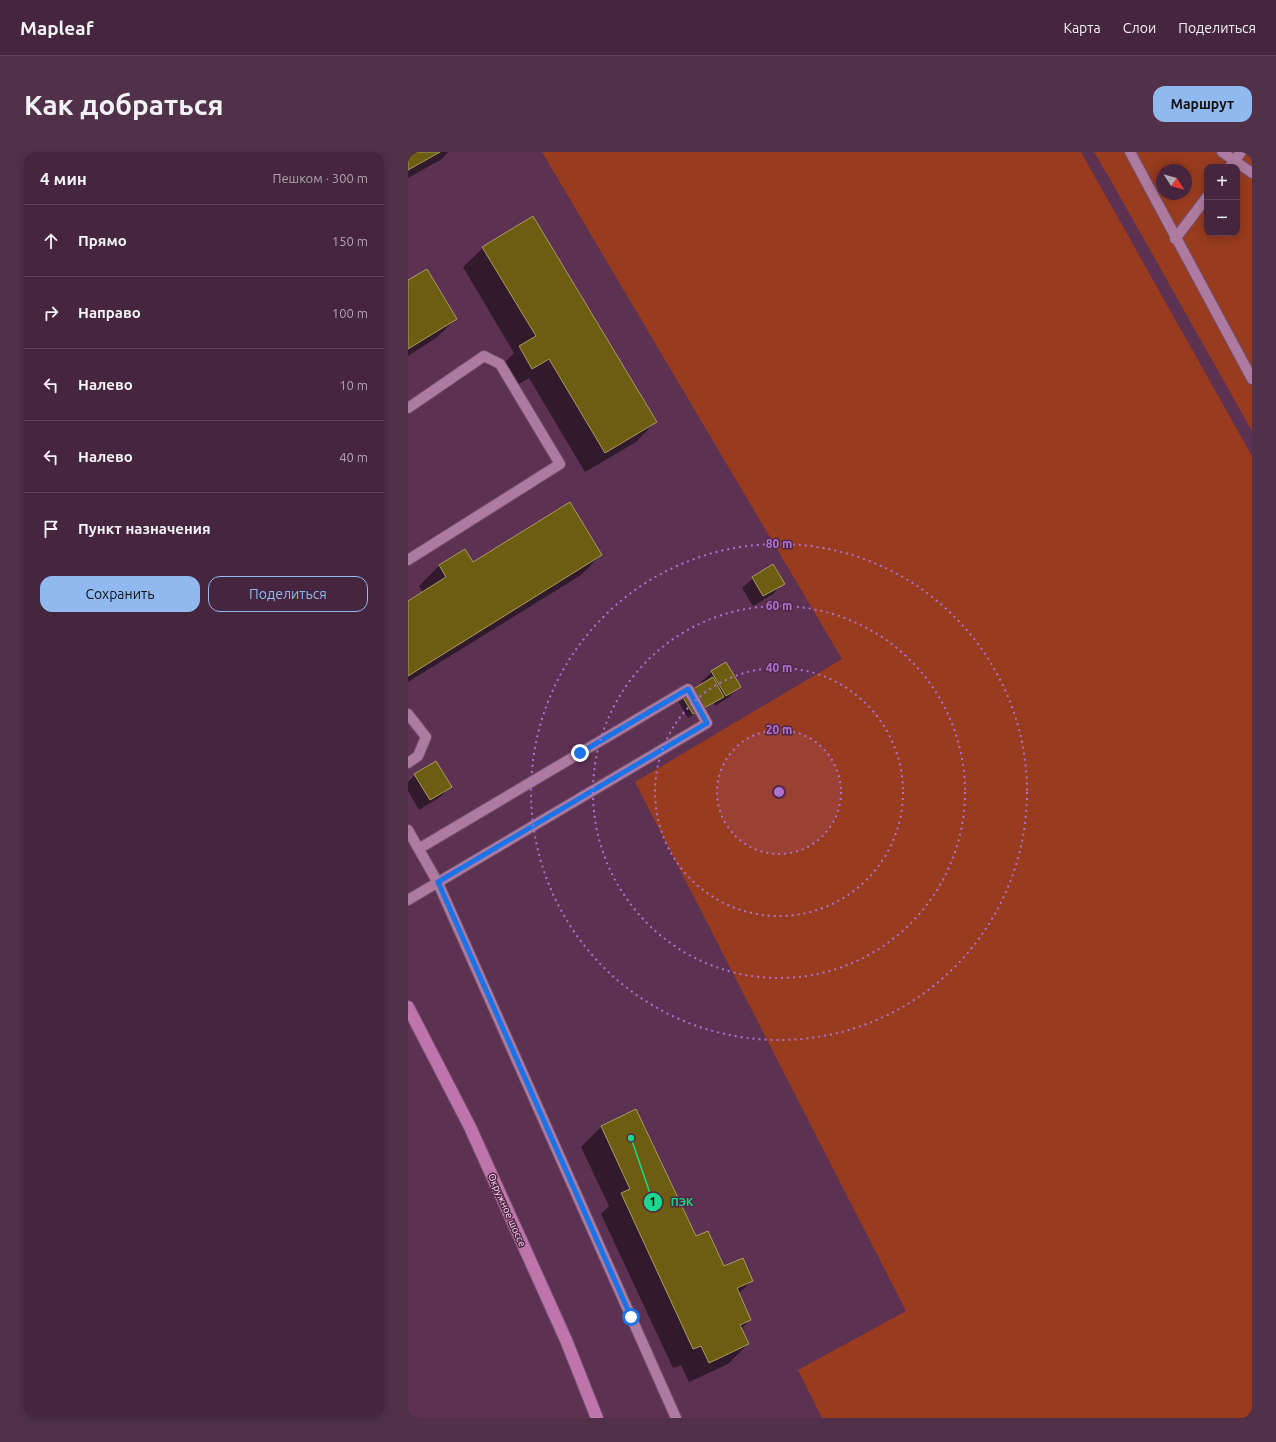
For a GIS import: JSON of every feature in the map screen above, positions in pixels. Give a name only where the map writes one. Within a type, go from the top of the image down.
[{"type":"main road","name":"Окружное шоссе","points":[[408,1007],[470,1127],[566,1340],[597,1418]]},
{"type":"lane","points":[[1130,152],[1175,239],[1252,380]]},
{"type":"lane","points":[[1222,152],[1232,164],[1241,152]]},
{"type":"lane","points":[[1240,168],[1252,174]]},
{"type":"lane","points":[[1175,239],[1205,200]]},
{"type":"lane","points":[[408,408],[484,356],[500,364],[560,464],[408,560]]},
{"type":"lane","points":[[408,900],[707,723],[688,689],[420,848]]},
{"type":"lane","points":[[408,714],[426,738],[418,756],[408,763]]},
{"type":"lane","points":[[408,830],[420,848],[438,882],[676,1418]]},
{"type":"shaded area","points":[[542,152],[1081,152],[1252,456],[1252,1418],[822,1418],[798,1370],[906,1311],[635,782],[842,659]]},
{"type":"shaded area","points":[[1094,152],[1252,152],[1252,431],[1110,179]]},
{"type":"building","points":[[408,152],[440,152],[408,170]]},
{"type":"building","points":[[533,216],[657,422],[605,453],[549,359],[532,369],[519,346],[536,336],[482,247]]},
{"type":"building","points":[[427,269],[457,319],[408,349],[408,280]]},
{"type":"building","points":[[570,502],[602,555],[408,676],[408,601],[446,577],[439,565],[465,549],[473,562]]},
{"type":"building","points":[[773,564],[785,584],[763,596],[752,577]]},
{"type":"building","points":[[726,662],[741,687],[726,696],[711,671]]},
{"type":"building","points":[[713,677],[724,697],[693,714],[682,696]]},
{"type":"building","points":[[436,761],[452,787],[430,800],[414,774]]},
{"type":"building","points":[[636,1109],[696,1236],[708,1231],[724,1266],[743,1258],[753,1281],[737,1288],[751,1320],[740,1325],[749,1344],[709,1363],[701,1346],[693,1349],[621,1193],[630,1189],[601,1126]]},
{"type":"place","name":"ПЭК","points":[[631,1138]]},
{"type":"route","points":[[580,753],[688,689],[707,723],[438,882],[631,1317]]}]
